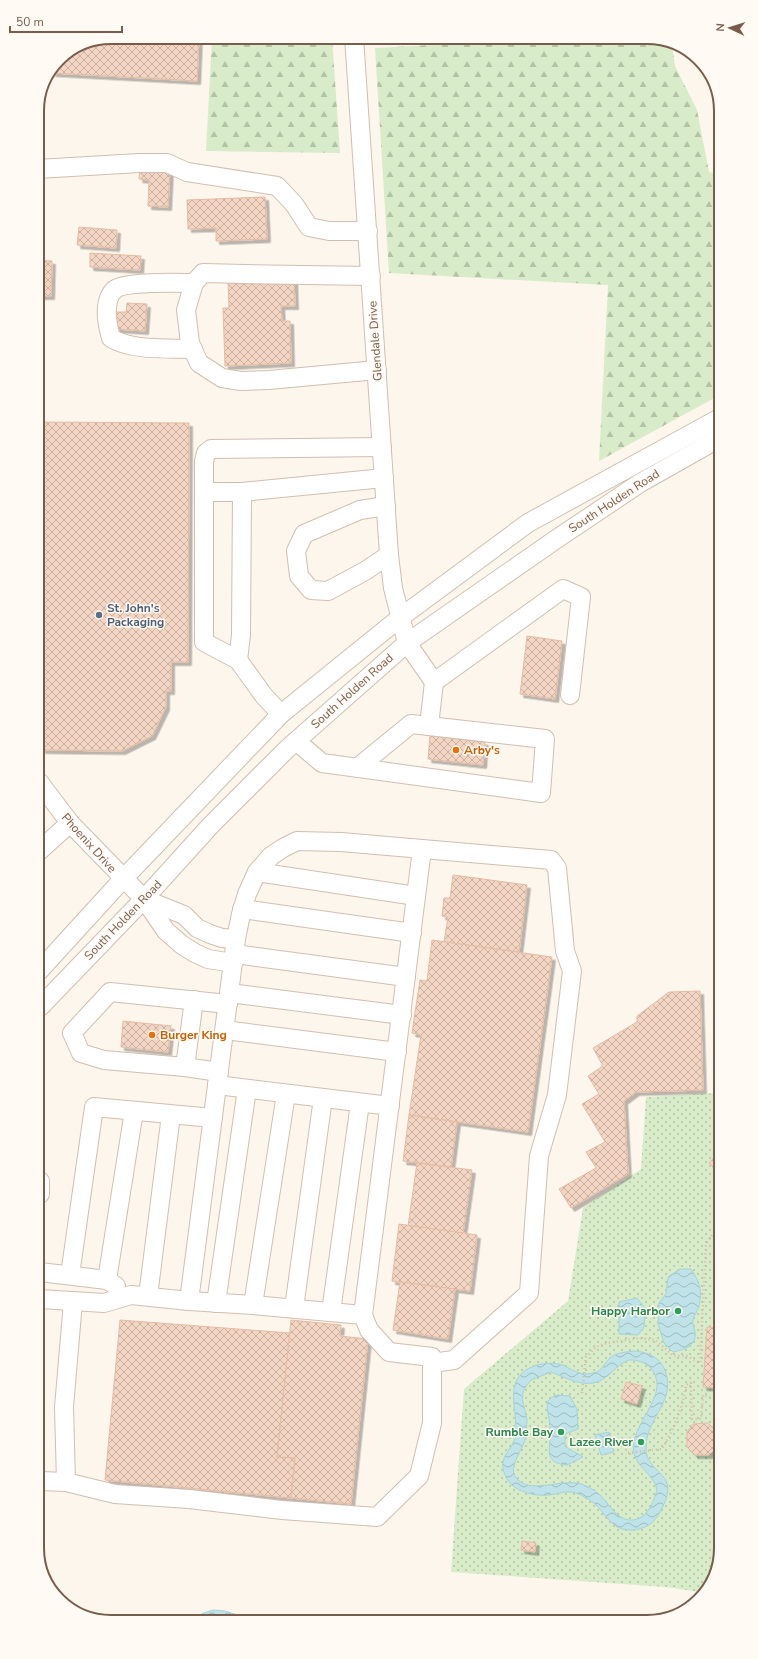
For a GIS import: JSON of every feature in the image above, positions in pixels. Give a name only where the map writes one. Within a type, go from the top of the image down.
[{"type":"street","name":"Glendale Drive","points":[[355,44],[389,555],[393,588],[407,643]]},
{"type":"street","points":[[44,169],[139,163],[166,163],[187,172],[277,186],[294,204],[309,227],[329,231],[368,231]]},
{"type":"street","points":[[370,276],[203,272],[194,283],[186,310],[190,343],[199,363],[222,378],[241,381],[269,380],[377,370]]},
{"type":"street","points":[[193,349],[135,346],[120,343],[110,338],[107,326],[108,300],[114,290],[120,287],[131,284],[194,283]]},
{"type":"street","name":"South Holden Road","points":[[44,966],[123,879],[281,714],[401,617],[528,523],[714,421]]},
{"type":"street","name":"South Holden Road","points":[[44,1003],[144,899],[211,825],[296,741],[407,643],[640,483],[714,441]]},
{"type":"street","points":[[281,714],[264,696],[238,660],[204,642],[204,461],[206,453],[210,450],[382,447]]},
{"type":"street","points":[[204,492],[242,492],[384,478]]},
{"type":"street","points":[[238,660],[241,634],[242,492]]},
{"type":"street","points":[[386,506],[360,510],[304,534],[296,551],[299,576],[311,590],[328,591],[365,572],[389,555]]},
{"type":"street","points":[[434,682],[563,589],[581,597],[570,695]]},
{"type":"street","points":[[407,643],[434,682],[429,726]]},
{"type":"street","points":[[296,741],[322,763],[357,768],[541,792],[545,739],[411,724],[357,768]]},
{"type":"street","name":"Phoenix Drive","points":[[44,791],[70,823],[144,899]]},
{"type":"street","points":[[44,846],[70,823]]},
{"type":"street","points":[[188,1301],[242,909],[247,894],[258,872],[271,856],[283,848],[297,842],[341,842],[551,860],[558,868],[565,951],[572,971],[557,1095],[539,1156],[529,1293],[454,1360],[432,1363]]},
{"type":"street","points":[[44,1481],[66,1482],[115,1494],[189,1499],[282,1510],[377,1518],[419,1476],[432,1423],[432,1357],[389,1352],[369,1330],[363,1315],[422,849]]},
{"type":"street","points":[[258,872],[416,896]]},
{"type":"street","points":[[144,899],[166,931],[182,945],[208,959],[235,952],[406,976]]},
{"type":"street","points":[[144,899],[184,915],[197,928],[222,938],[235,952]]},
{"type":"street","points":[[242,909],[412,933]]},
{"type":"street","points":[[390,1106],[247,1089],[185,1067],[104,1060],[81,1053],[72,1033],[110,992],[194,1000],[229,998],[402,1015]]},
{"type":"street","points":[[185,1067],[194,1000]]},
{"type":"street","points":[[225,1030],[397,1052]]},
{"type":"street","points":[[216,1302],[247,1089]]},
{"type":"street","points":[[253,1305],[286,1094]]},
{"type":"street","points":[[294,1308],[323,1098]]},
{"type":"street","points":[[331,1312],[360,1103]]},
{"type":"street","points":[[70,1275],[94,1107],[213,1118]]},
{"type":"street","points":[[107,1280],[134,1111]]},
{"type":"street","points":[[139,1295],[172,1114]]},
{"type":"street","points":[[44,1272],[107,1280],[139,1295],[188,1301],[294,1308],[363,1315]]},
{"type":"street","points":[[44,1299],[104,1303],[139,1295]]},
{"type":"street","points":[[66,1482],[64,1407],[73,1302]]},
{"type":"path","points":[[582,1393],[586,1357],[596,1347],[622,1340],[639,1338],[655,1340],[674,1356],[687,1356],[700,1363],[706,1244],[714,1232]]},
{"type":"path","points":[[628,1454],[662,1449],[684,1400],[686,1386],[691,1383],[692,1419],[701,1419],[703,1395],[714,1398]]},
{"type":"green space","points":[[212,44],[332,44],[340,153],[206,151]]},
{"type":"green space","points":[[449,44],[651,44],[673,49],[675,66],[697,110],[709,172],[714,173],[714,398],[599,461],[608,285],[389,273],[375,48]]},
{"type":"green space","points":[[714,1093],[714,1548],[707,1578],[697,1592],[666,1587],[451,1572],[464,1389],[568,1301],[583,1208],[641,1169],[646,1097]]},
{"type":"water","name":"Happy Harbor","points":[[680,1269],[691,1269],[698,1282],[701,1296],[693,1319],[695,1332],[694,1341],[689,1346],[673,1352],[664,1343],[658,1324],[659,1303],[666,1294],[668,1277]]},
{"type":"water","points":[[637,1298],[645,1308],[644,1327],[638,1335],[619,1334],[619,1302]]},
{"type":"water","name":"Lazee River","points":[[635,1351],[651,1355],[658,1360],[663,1366],[667,1378],[668,1388],[665,1398],[647,1436],[646,1447],[647,1457],[666,1482],[668,1490],[665,1502],[657,1517],[648,1525],[640,1529],[622,1529],[613,1524],[595,1504],[578,1494],[573,1492],[562,1492],[549,1495],[536,1495],[524,1492],[511,1484],[505,1475],[503,1464],[505,1456],[512,1446],[515,1438],[516,1420],[514,1392],[515,1384],[519,1376],[530,1368],[540,1364],[550,1363],[561,1364],[575,1371],[589,1374],[599,1371],[614,1355]],"holes":[[[629,1360],[639,1361],[648,1365],[653,1371],[657,1381],[653,1401],[637,1432],[634,1443],[634,1454],[640,1465],[655,1483],[657,1490],[654,1500],[645,1514],[637,1519],[631,1520],[621,1517],[591,1488],[581,1484],[565,1483],[532,1486],[524,1484],[518,1480],[513,1470],[516,1459],[525,1441],[527,1422],[523,1403],[523,1393],[524,1389],[531,1380],[551,1372],[579,1382],[593,1383],[606,1377]]]},
{"type":"water","name":"Rumble Bay","points":[[557,1395],[570,1396],[577,1409],[578,1429],[565,1434],[565,1446],[583,1457],[567,1465],[559,1464],[554,1461],[551,1458],[549,1448],[550,1426],[547,1402],[552,1397]]},
{"type":"water","points":[[609,1432],[614,1452],[601,1455],[595,1435]]},
{"type":"water","points":[[213,1610],[225,1611],[237,1615],[200,1615]]},
{"type":"building","points":[[199,44],[197,81],[56,73],[77,53],[98,45]]},
{"type":"building","points":[[140,167],[170,168],[168,207],[148,206],[149,180],[139,179]]},
{"type":"building","points":[[265,197],[267,239],[216,241],[216,228],[188,229],[187,200]]},
{"type":"building","points":[[79,227],[117,230],[116,248],[77,245]]},
{"type":"building","points":[[90,253],[141,256],[140,270],[90,267]]},
{"type":"building","points":[[44,260],[52,261],[51,296],[44,296]]},
{"type":"building","points":[[294,278],[295,306],[281,306],[282,321],[290,321],[291,363],[225,366],[223,308],[229,308],[228,280]]},
{"type":"building","points":[[127,303],[147,304],[145,331],[116,329],[117,312],[126,312]]},
{"type":"building","points":[[44,422],[189,423],[188,662],[171,662],[171,691],[166,691],[166,707],[152,736],[122,751],[44,750]]},
{"type":"building","points":[[527,636],[562,641],[555,699],[520,694]]},
{"type":"building","points":[[430,735],[485,742],[483,765],[428,759]]},
{"type":"building","points":[[453,875],[527,885],[519,952],[444,942],[448,917],[442,916],[444,898],[450,898]]},
{"type":"building","points":[[432,940],[552,957],[528,1132],[409,1115],[421,1035],[412,1033],[420,980],[427,981]]},
{"type":"building","points":[[700,991],[703,1090],[636,1092],[624,1101],[628,1174],[571,1208],[559,1189],[596,1168],[586,1152],[605,1142],[582,1104],[599,1094],[588,1076],[603,1066],[593,1048],[637,1022],[637,1016],[669,992]]},
{"type":"building","points":[[123,1021],[171,1026],[168,1052],[121,1047]]},
{"type":"building","points":[[409,1115],[457,1122],[451,1167],[403,1161]]},
{"type":"building","points":[[714,1158],[714,1168],[709,1163]]},
{"type":"building","points":[[417,1163],[472,1170],[463,1233],[408,1226]]},
{"type":"building","points":[[399,1224],[477,1235],[470,1291],[392,1281]]},
{"type":"building","points":[[400,1282],[455,1289],[448,1339],[393,1330]]},
{"type":"building","points":[[120,1320],[290,1333],[277,1457],[295,1458],[291,1498],[105,1480]]},
{"type":"building","points":[[291,1320],[341,1325],[340,1336],[368,1339],[351,1504],[291,1498],[295,1458],[277,1457]]},
{"type":"building","points":[[707,1327],[714,1328],[714,1388],[703,1387]]},
{"type":"building","points":[[626,1382],[642,1386],[637,1404],[621,1399]]},
{"type":"building","points":[[708,1423],[714,1429],[714,1450],[709,1455],[695,1455],[687,1447],[687,1432],[693,1424]]},
{"type":"building","points":[[522,1541],[536,1543],[535,1552],[521,1550]]},
{"type":"place","name":"St. John's Packaging","points":[[99,615]]},
{"type":"place","name":"Arby's","points":[[456,750]]},
{"type":"place","name":"Burger King","points":[[152,1035]]},
{"type":"place","name":"Happy Harbor","points":[[678,1311]]},
{"type":"place","name":"Rumble Bay","points":[[561,1432]]},
{"type":"place","name":"Lazee River","points":[[641,1442]]}]
